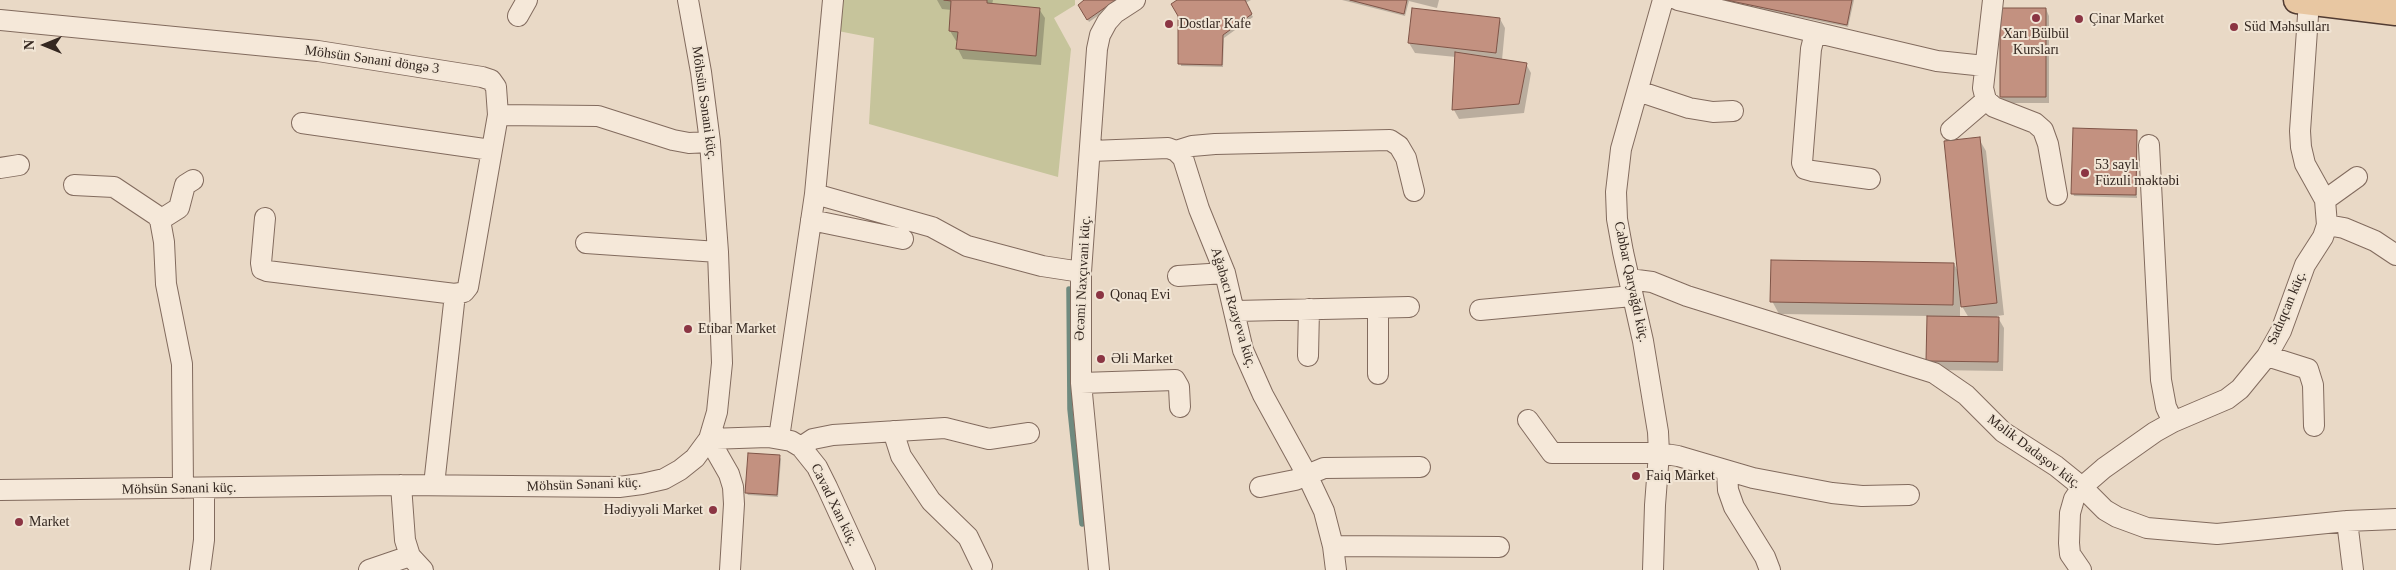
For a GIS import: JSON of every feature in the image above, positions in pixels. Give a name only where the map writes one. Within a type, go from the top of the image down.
[{"type":"main road","points":[[2303,1],[2396,12]]},
{"type":"street","name":"Möhsün Sənani küç.","points":[[0,490],[401,485],[582,488],[642,484],[664,479],[680,470],[695,458],[709,439],[717,412],[720,390],[718,252],[710,142],[701,72],[688,0]]},
{"type":"street","points":[[779,438],[815,194],[833,0]]},
{"type":"street","name":"Əcəmi Naxçıvani küç.","points":[[1100,570],[1082,383],[1082,272],[1095,69],[1100,35],[1115,13],[1135,0]]},
{"type":"street","name":"Cabbar Qaryağdı küç.","points":[[1654,570],[1655,505],[1659,452],[1654,404],[1617,220],[1617,171],[1621,148],[1663,0]]},
{"type":"street","points":[[1678,0],[1937,61],[1985,66]]},
{"type":"street","points":[[1993,0],[1983,88],[1986,100],[1994,107],[2035,123],[2043,130],[2048,144],[2057,195]]},
{"type":"street","name":"Sadıqcan küç.","points":[[2076,562],[2070,513],[2074,499],[2082,486],[2104,468],[2173,422],[2227,399],[2240,388],[2267,356],[2288,315],[2305,265],[2317,248],[2327,224],[2325,200],[2305,164],[2301,147],[2303,1]]},
{"type":"street","name":"Möhsün Sənani döngə 3","points":[[0,20],[318,52],[482,77],[491,80],[496,87],[498,116]]},
{"type":"street","points":[[1815,33],[1811,49],[1802,163],[1805,169],[1812,171],[1870,179]]},
{"type":"street","points":[[1638,92],[1689,108],[1713,112],[1733,111]]},
{"type":"street","points":[[1951,130],[1986,100]]},
{"type":"street","points":[[265,218],[261,263],[262,269],[267,271],[455,294],[464,292],[468,287],[498,116],[598,116],[673,140],[710,142]]},
{"type":"street","points":[[302,123],[491,150]]},
{"type":"street","points":[[1091,151],[1156,148],[1176,151],[1192,146],[1215,144],[1390,140],[1399,146],[1406,158],[1414,192]]},
{"type":"street","points":[[2149,145],[2161,380],[2166,407],[2173,422]]},
{"type":"street","name":"Ağabacı Rzayeva küç.","points":[[1176,151],[1183,158],[1187,167],[1199,209],[1224,273],[1243,350],[1249,365],[1324,511],[1333,546],[1336,570]]},
{"type":"street","points":[[2325,200],[2357,177]]},
{"type":"street","points":[[160,220],[179,208],[185,186],[193,180]]},
{"type":"street","points":[[74,186],[114,187],[156,215],[160,220],[164,242],[166,284],[182,364],[183,488]]},
{"type":"street","points":[[815,194],[932,227],[967,246],[1042,266],[1082,272]]},
{"type":"street","points":[[811,220],[903,239]]},
{"type":"street","points":[[2327,224],[2344,228],[2375,241],[2396,255]]},
{"type":"street","points":[[586,243],[718,252]]},
{"type":"street","points":[[1178,276],[1224,273]]},
{"type":"street","name":"Məlik Dadaşov küç.","points":[[1480,310],[1631,288],[1652,282],[1687,296],[1934,373],[1966,395],[2003,432],[2056,466],[2082,486],[2106,510],[2117,517],[2147,528],[2217,534],[2347,521],[2396,519]]},
{"type":"street","points":[[434,485],[455,294]]},
{"type":"street","points":[[1234,311],[1409,307]]},
{"type":"street","points":[[1378,308],[1378,374]]},
{"type":"street","points":[[1308,356],[1309,309]]},
{"type":"street","points":[[2267,356],[2308,369],[2313,385],[2314,426]]},
{"type":"street","points":[[1082,383],[1175,380],[1180,387],[1180,407]]},
{"type":"street","points":[[1528,420],[1552,452],[1659,452],[1727,471],[1832,493],[1862,496],[1909,495]]},
{"type":"street","points":[[730,570],[734,504],[733,487],[729,474],[709,439],[779,438],[802,447],[821,436],[893,431],[945,428],[989,439],[1030,433]]},
{"type":"street","points":[[893,431],[901,456],[931,501],[968,537],[982,566]]},
{"type":"street","name":"Cavad Xan küç.","points":[[802,447],[817,467],[828,487],[865,570]]},
{"type":"street","points":[[1260,487],[1295,480],[1324,468],[1420,467]]},
{"type":"street","points":[[1727,471],[1728,490],[1734,507],[1765,557],[1770,570]]},
{"type":"street","points":[[368,570],[416,563],[403,524],[401,485]]},
{"type":"street","points":[[200,570],[204,540],[204,488]]},
{"type":"street","points":[[2347,521],[2353,570]]},
{"type":"street","points":[[1333,546],[1499,547]]},
{"type":"shaded area","points":[[841,0],[1075,0],[1075,5],[1054,18],[1071,49],[1058,177],[869,124],[874,38],[838,31]]},
{"type":"building","points":[[944,0],[987,0],[987,3],[1040,8],[1036,56],[956,49],[958,32],[949,31],[951,1]]},
{"type":"building","points":[[1084,0],[1116,0],[1087,20],[1078,5]]},
{"type":"building","points":[[1177,0],[1245,0],[1252,14],[1223,35],[1222,65],[1178,64],[1178,16],[1171,4]]},
{"type":"building","points":[[1350,0],[1407,0],[1404,14]]},
{"type":"building","points":[[1726,0],[1852,0],[1847,25]]},
{"type":"building","points":[[1412,8],[1500,18],[1496,53],[1408,43]]},
{"type":"building","points":[[2000,8],[2046,8],[2046,97],[2000,97]]},
{"type":"building","points":[[1455,52],[1527,63],[1519,104],[1452,110]]},
{"type":"building","points":[[2073,128],[2137,130],[2136,195],[2071,194]]},
{"type":"building","points":[[1980,137],[1997,303],[1961,307],[1944,141]]},
{"type":"building","points":[[1771,260],[1954,263],[1953,305],[1770,302]]},
{"type":"building","points":[[1927,316],[1999,317],[1998,362],[1926,361]]},
{"type":"building","points":[[748,453],[780,455],[777,495],[745,493]]},
{"type":"waterway","points":[[1069,289],[1070,409],[1082,524]]},
{"type":"place","name":"Xarı Bülbül Kursları","points":[[2036,18]]},
{"type":"place","name":"Çinar Market","points":[[2079,19]]},
{"type":"place","name":"Dostlar Kafe","points":[[1169,24]]},
{"type":"place","name":"Süd Məhsulları","points":[[2234,27]]},
{"type":"place","name":"53 saylı Füzuli məktəbi","points":[[2085,173]]},
{"type":"place","name":"Qonaq Evi","points":[[1100,295]]},
{"type":"place","name":"Etibar Market","points":[[688,329]]},
{"type":"place","name":"Əli Market","points":[[1101,359]]},
{"type":"place","name":"Faiq Market","points":[[1636,476]]},
{"type":"place","name":"Hədiyyəli Market","points":[[713,510]]},
{"type":"place","name":"Market","points":[[19,522]]}]
